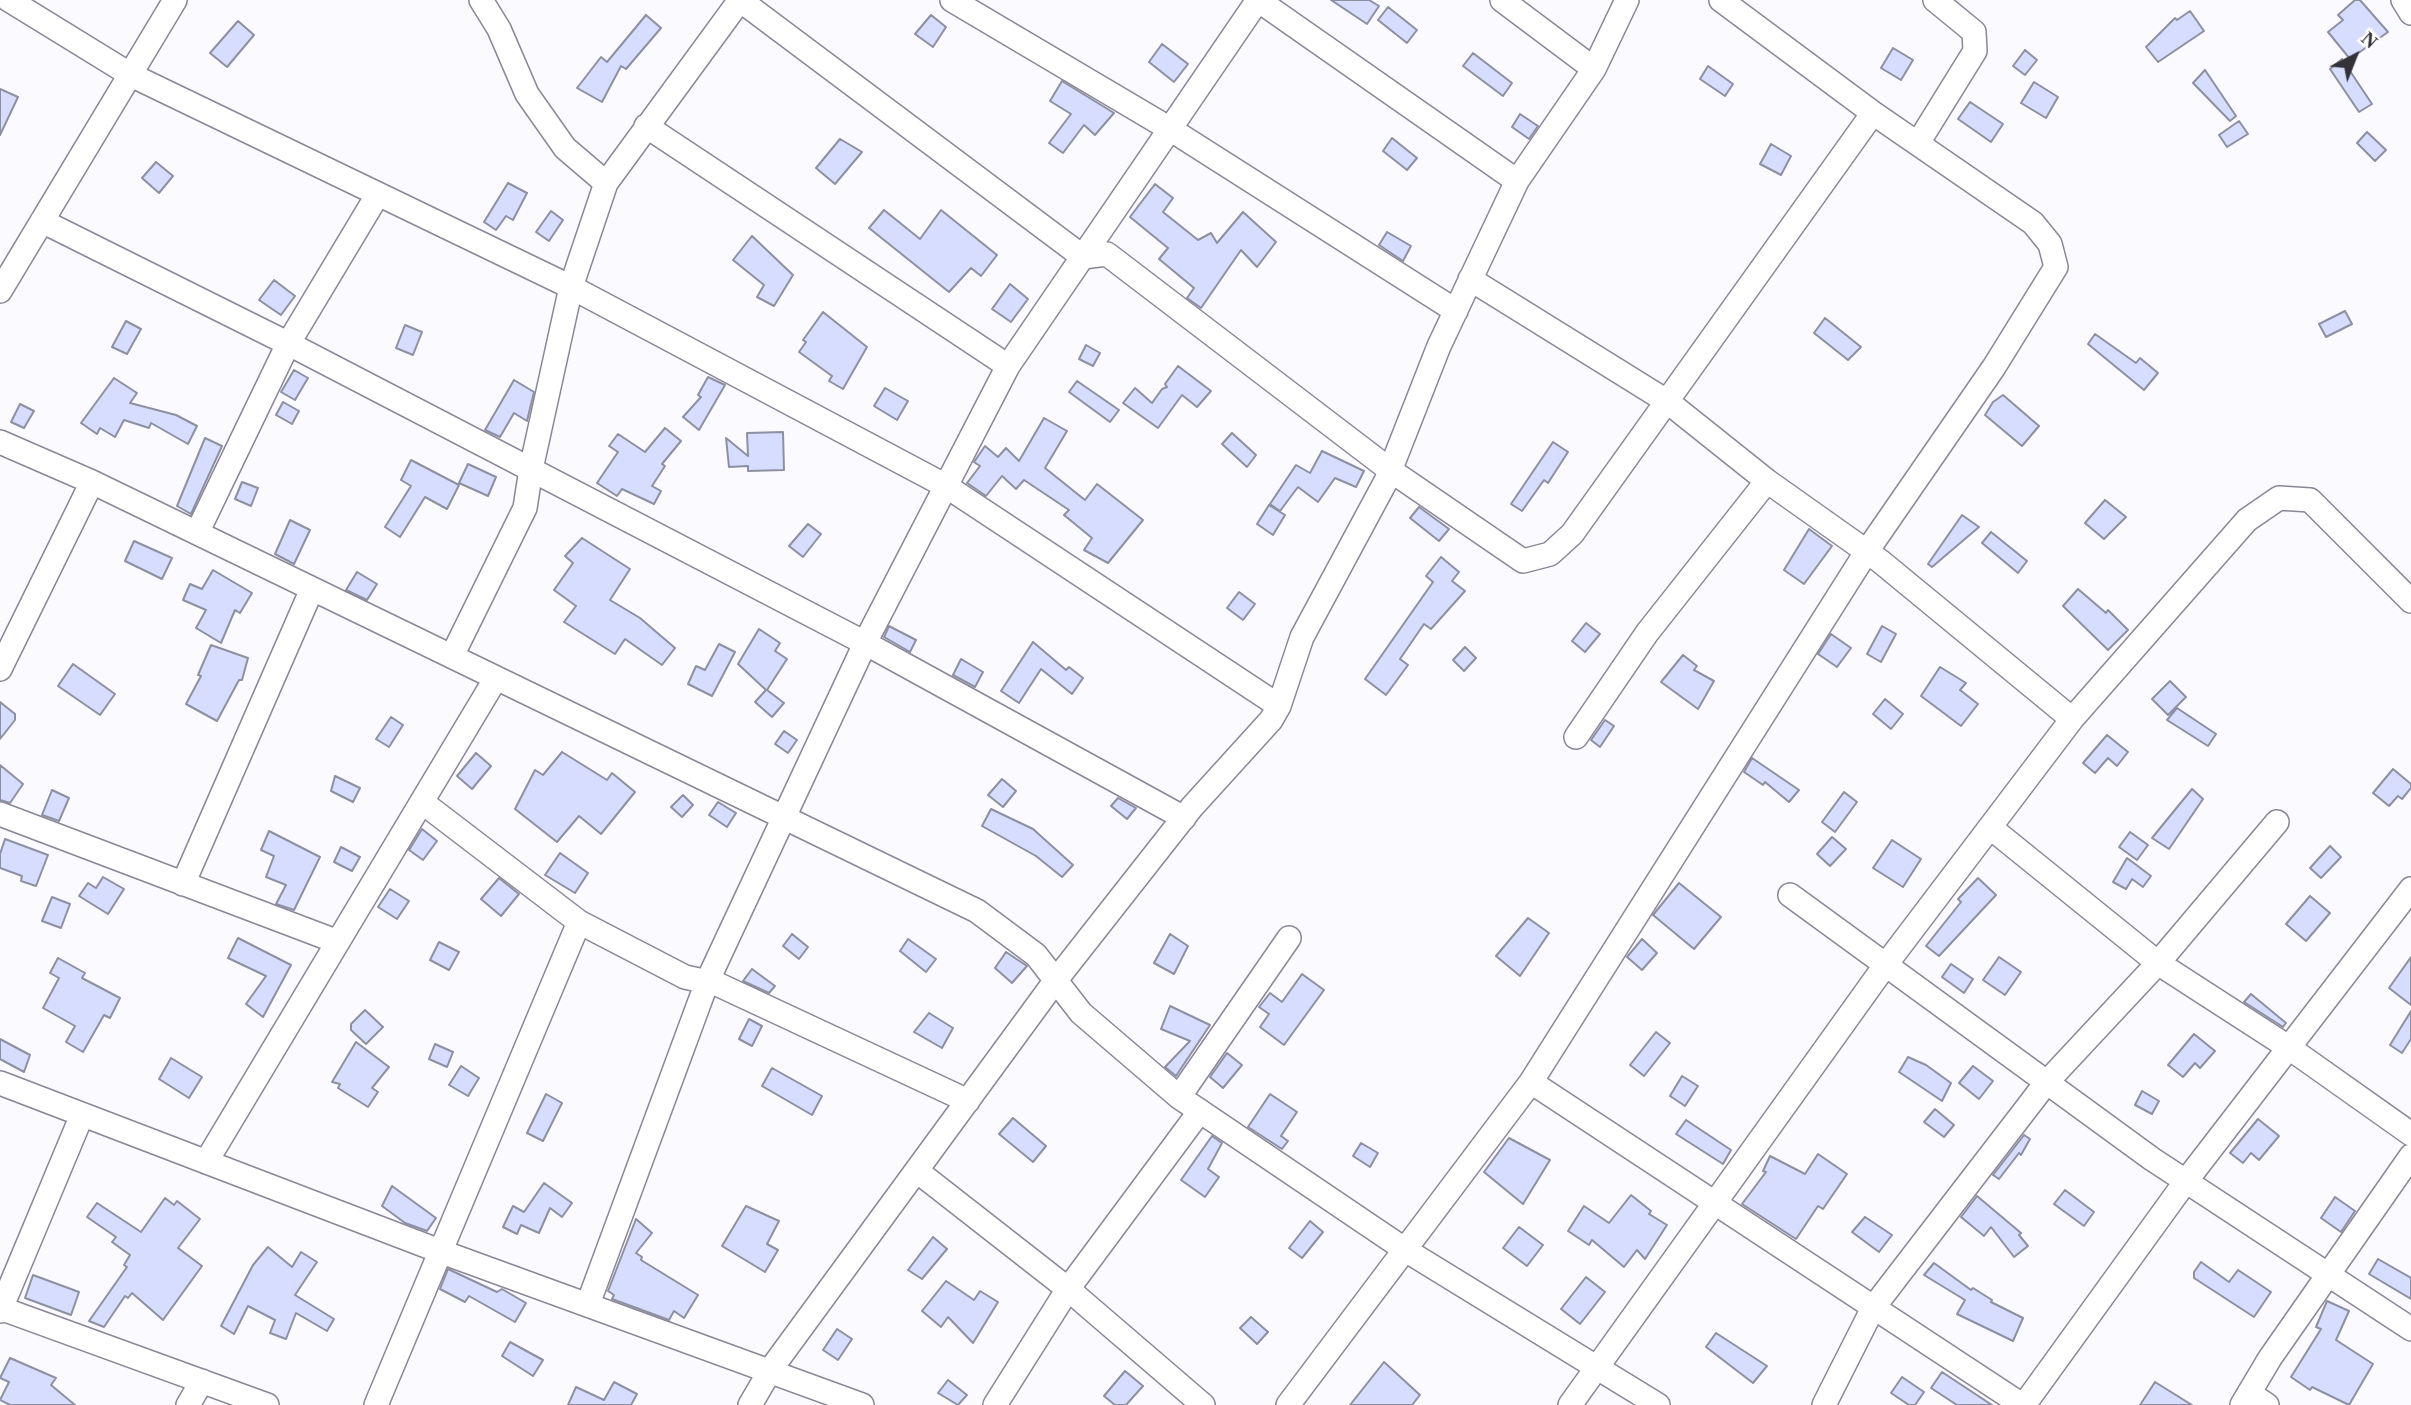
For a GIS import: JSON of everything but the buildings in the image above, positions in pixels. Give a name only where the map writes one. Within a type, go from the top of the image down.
[{"type":"street","points":[[9,0],[131,75],[570,287],[946,486],[1279,706]]},
{"type":"street","points":[[0,290],[175,0]]},
{"type":"street","points":[[481,0],[499,29],[527,94],[565,148],[606,183]]},
{"type":"street","points":[[452,656],[525,508],[570,287],[606,183],[740,0],[1083,257],[1107,254],[1390,470],[1523,561],[1550,554],[1572,534],[1873,113]]},
{"type":"street","points":[[952,0],[1170,129],[1456,311]]},
{"type":"street","points":[[588,1304],[707,982],[865,643],[1008,366],[1258,0],[1517,181]]},
{"type":"street","points":[[1502,0],[1594,69]]},
{"type":"street","points":[[750,1405],[771,1369],[1056,981],[1184,818],[1270,720],[1279,706],[1302,637],[1390,470],[1470,279],[1517,181],[1594,69],[1627,0]]},
{"type":"street","points":[[1288,1405],[1407,1251],[1531,1082],[1867,551],[1994,367],[2056,267],[2050,244],[2033,223],[1873,113],[1721,0]]},
{"type":"street","points":[[1918,143],[1975,51],[1974,32],[1935,0]]},
{"type":"street","points":[[2403,0],[2411,13]]},
{"type":"street","points":[[646,126],[1008,366]]},
{"type":"street","points":[[197,533],[288,344],[378,194]]},
{"type":"street","points":[[42,221],[288,344],[865,643],[1184,818]]},
{"type":"street","points":[[1470,279],[1668,402],[1767,481],[1867,551],[2072,719]]},
{"type":"street","points":[[0,442],[92,482],[977,911],[1036,954],[1081,1013],[1179,1097],[1407,1251],[1658,1405]]},
{"type":"street","points":[[1576,737],[1654,623],[1767,481]]},
{"type":"street","points":[[0,668],[92,482]]},
{"type":"street","points":[[1570,1405],[1884,967],[2072,719],[2248,520],[2279,498],[2309,500],[2411,601]]},
{"type":"street","points":[[183,884],[312,589]]},
{"type":"street","points":[[206,1162],[496,678]]},
{"type":"street","points":[[422,802],[579,922],[685,977],[707,982],[968,1101]]},
{"type":"street","points":[[0,814],[338,942]]},
{"type":"street","points":[[1824,1405],[1873,1308],[2046,1083],[2158,962],[2277,822]]},
{"type":"street","points":[[1991,828],[2158,962],[2288,1047],[2411,1134]]},
{"type":"street","points":[[1531,1082],[2023,1405],[2186,1181],[2411,889]]},
{"type":"street","points":[[1790,895],[1884,967],[2186,1181],[2411,1329]]},
{"type":"street","points":[[376,1405],[579,922]]},
{"type":"street","points":[[1179,1097],[1289,938]]},
{"type":"street","points":[[0,1083],[442,1252],[771,1369],[862,1405]]},
{"type":"street","points":[[995,1405],[1068,1289],[1200,1111]]},
{"type":"street","points":[[82,1115],[0,1309],[267,1405]]},
{"type":"street","points":[[2253,1401],[2328,1275],[2411,1156]]},
{"type":"street","points":[[917,1171],[1068,1289],[1203,1405]]},
{"type":"street","points":[[188,1405],[202,1381]]}]
